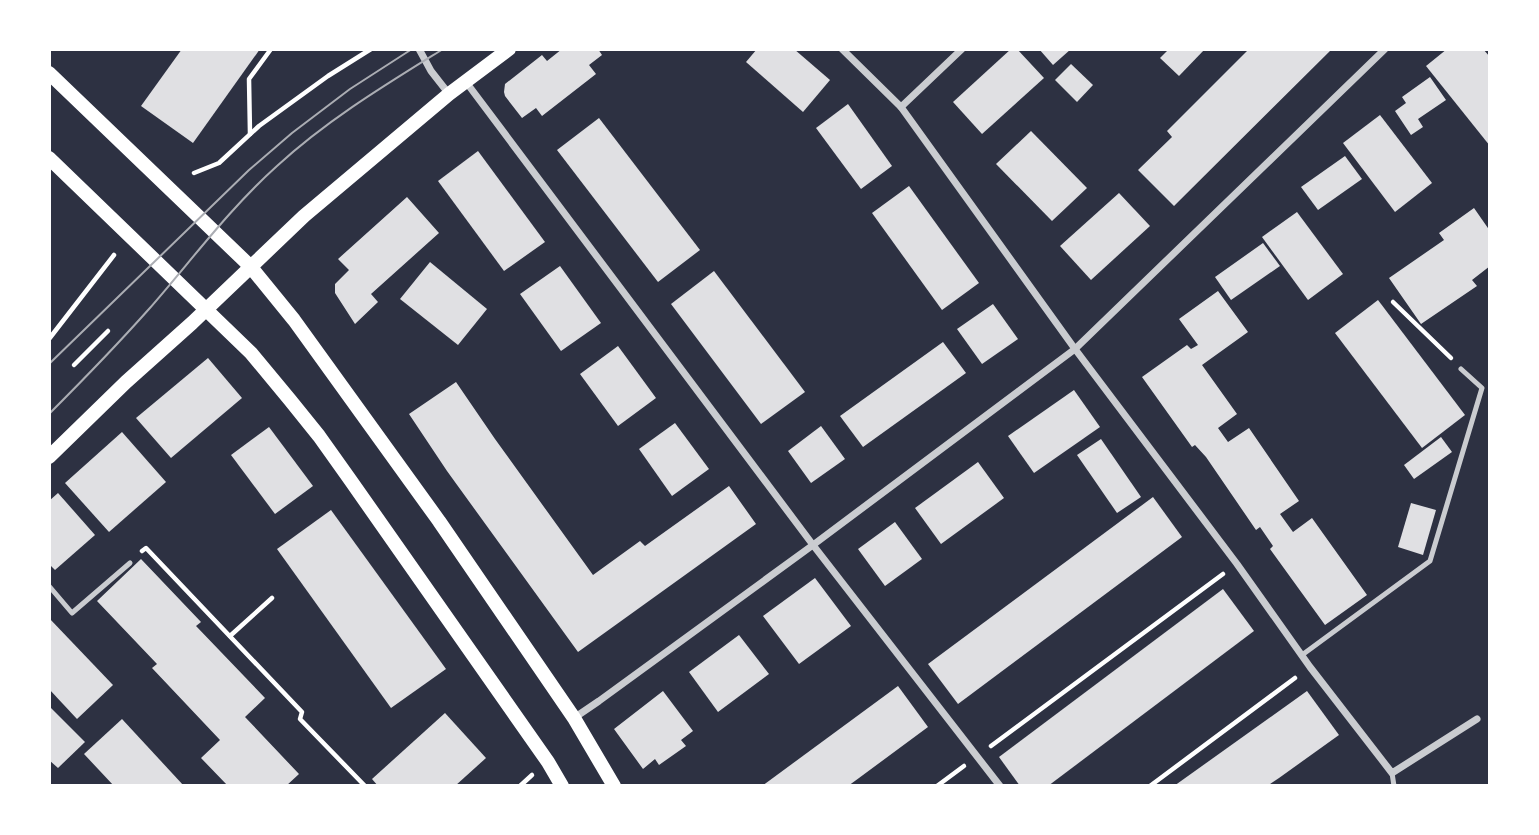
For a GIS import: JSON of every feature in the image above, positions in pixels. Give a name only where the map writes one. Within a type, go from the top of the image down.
[{"type":"main road","points":[[49,457],[304,216],[449,94],[509,49]]},
{"type":"main road","points":[[49,73],[250,267],[294,320],[431,510],[573,718],[614,786]]},
{"type":"main road","points":[[49,158],[251,353],[319,436],[548,762],[562,786]]},
{"type":"street","points":[[419,49],[449,94]]},
{"type":"street","points":[[842,49],[901,107],[1075,349],[1237,564],[1310,667],[1392,773],[1477,719]]},
{"type":"street","points":[[901,107],[962,49]]},
{"type":"street","points":[[573,718],[813,545],[1075,349],[1385,49]]},
{"type":"street","points":[[465,82],[813,545],[1000,786]]},
{"type":"lane","points":[[1302,655],[1430,561],[1482,388],[1461,369]]},
{"type":"lane","points":[[49,586],[72,614],[130,563]]},
{"type":"lane","points":[[1392,773],[1394,786]]},
{"type":"path","points":[[250,135],[248,79],[271,49]]},
{"type":"path","points":[[194,173],[219,163],[260,126],[327,76],[371,49]]},
{"type":"path","points":[[51,337],[114,255]]},
{"type":"path","points":[[1393,302],[1461,369]]},
{"type":"path","points":[[74,365],[108,331]]},
{"type":"path","points":[[146,548],[302,712],[300,719],[365,786]]},
{"type":"path","points":[[937,786],[1237,564]]},
{"type":"path","points":[[230,636],[272,598]]},
{"type":"path","points":[[1150,786],[1310,667]]},
{"type":"building","points":[[182,49],[260,49],[193,143],[141,106]]},
{"type":"building","points":[[562,49],[598,49],[602,55],[589,65],[596,74],[542,116],[536,108],[522,118],[505,96],[505,84],[542,55],[547,61]]},
{"type":"building","points":[[757,49],[794,49],[830,80],[803,112],[746,62]]},
{"type":"building","points":[[1011,49],[1017,49],[1044,78],[982,134],[953,102]]},
{"type":"building","points":[[1039,49],[1071,49],[1053,65]]},
{"type":"building","points":[[1169,49],[1205,49],[1179,76],[1160,58]]},
{"type":"building","points":[[1249,49],[1332,49],[1174,206],[1138,170],[1172,137],[1167,131]]},
{"type":"building","points":[[1447,49],[1483,49],[1490,57],[1490,146],[1426,66]]},
{"type":"building","points":[[1071,64],[1093,85],[1077,102],[1055,80]]},
{"type":"building","points":[[1430,77],[1446,100],[1418,119],[1423,127],[1411,135],[1395,111],[1406,103],[1402,97]]},
{"type":"building","points":[[848,104],[892,166],[861,189],[816,128]]},
{"type":"building","points":[[1380,115],[1432,183],[1395,212],[1343,143]]},
{"type":"building","points":[[599,118],[700,250],[658,282],[557,150]]},
{"type":"building","points":[[1031,131],[1087,188],[1052,221],[996,164]]},
{"type":"building","points":[[478,151],[545,242],[504,271],[438,181]]},
{"type":"building","points":[[1345,156],[1362,179],[1318,210],[1301,187]]},
{"type":"building","points":[[909,186],[979,283],[942,310],[872,213]]},
{"type":"building","points":[[1119,193],[1150,226],[1091,280],[1060,246]]},
{"type":"building","points":[[407,197],[439,233],[371,294],[378,302],[355,324],[335,293],[335,284],[349,270],[338,259]]},
{"type":"building","points":[[1474,208],[1490,231],[1490,266],[1472,280],[1477,286],[1421,324],[1389,278],[1444,240],[1439,233]]},
{"type":"building","points":[[1297,212],[1343,274],[1308,300],[1262,237]]},
{"type":"building","points":[[1263,243],[1280,266],[1231,300],[1215,277]]},
{"type":"building","points":[[430,262],[487,309],[458,345],[400,299]]},
{"type":"building","points":[[560,266],[601,323],[561,351],[520,294]]},
{"type":"building","points":[[714,271],[805,392],[761,424],[671,304]]},
{"type":"building","points":[[1218,291],[1248,332],[1202,365],[1237,414],[1218,428],[1228,442],[1249,428],[1299,501],[1280,514],[1293,532],[1312,518],[1367,595],[1325,625],[1270,549],[1273,546],[1260,527],[1256,530],[1206,457],[1195,445],[1192,447],[1142,377],[1187,345],[1191,349],[1198,345],[1179,319]]},
{"type":"building","points":[[1378,300],[1465,415],[1422,448],[1335,333]]},
{"type":"building","points":[[993,304],[1018,339],[982,364],[957,329]]},
{"type":"building","points":[[943,342],[966,373],[863,447],[840,416]]},
{"type":"building","points":[[618,346],[656,398],[618,426],[580,374]]},
{"type":"building","points":[[208,358],[242,398],[171,458],[136,418]]},
{"type":"building","points":[[456,382],[593,575],[640,541],[645,546],[729,486],[756,524],[578,652],[409,414]]},
{"type":"building","points":[[1074,390],[1100,427],[1034,473],[1008,436]]},
{"type":"building","points":[[675,423],[709,469],[672,496],[639,449]]},
{"type":"building","points":[[821,426],[845,459],[811,483],[788,451]]},
{"type":"building","points":[[269,427],[313,486],[275,514],[231,455]]},
{"type":"building","points":[[122,432],[166,482],[109,532],[65,483]]},
{"type":"building","points":[[1441,437],[1452,452],[1414,479],[1404,465]]},
{"type":"building","points":[[1101,439],[1141,497],[1117,513],[1077,455]]},
{"type":"building","points":[[978,462],[1004,498],[941,544],[915,508]]},
{"type":"building","points":[[58,493],[95,535],[55,570],[49,564],[49,501]]},
{"type":"building","points":[[1153,497],[1182,537],[958,704],[928,664]]},
{"type":"building","points":[[1411,503],[1436,510],[1423,555],[1398,547]]},
{"type":"building","points":[[331,510],[446,669],[391,708],[277,549]]},
{"type":"building","points":[[895,522],[922,559],[885,586],[858,549]]},
{"type":"building","points":[[141,559],[201,622],[196,626],[265,698],[245,717],[299,774],[286,786],[228,786],[201,758],[220,740],[152,668],[157,664],[97,601]]},
{"type":"building","points":[[815,578],[851,626],[799,664],[763,616]]},
{"type":"building","points":[[1223,589],[1254,631],[1048,786],[1020,786],[999,757]]},
{"type":"building","points":[[49,618],[113,685],[77,719],[49,689]]},
{"type":"building","points":[[739,635],[769,674],[718,712],[689,672]]},
{"type":"building","points":[[898,686],[928,727],[859,778],[848,786],[762,786]]},
{"type":"building","points":[[663,691],[693,731],[681,740],[686,746],[659,765],[655,759],[643,769],[614,729]]},
{"type":"building","points":[[1307,691],[1339,735],[1279,778],[1267,786],[1174,786]]},
{"type":"building","points":[[49,706],[85,742],[58,768],[49,760]]},
{"type":"building","points":[[445,713],[486,758],[455,786],[378,786],[372,779]]},
{"type":"building","points":[[122,719],[184,786],[114,786],[84,754]]},
{"type":"tram line","points":[[49,364],[249,170],[350,89],[412,49]]},
{"type":"tram line","points":[[49,414],[125,336],[226,217],[277,166],[336,118],[443,49]]}]
